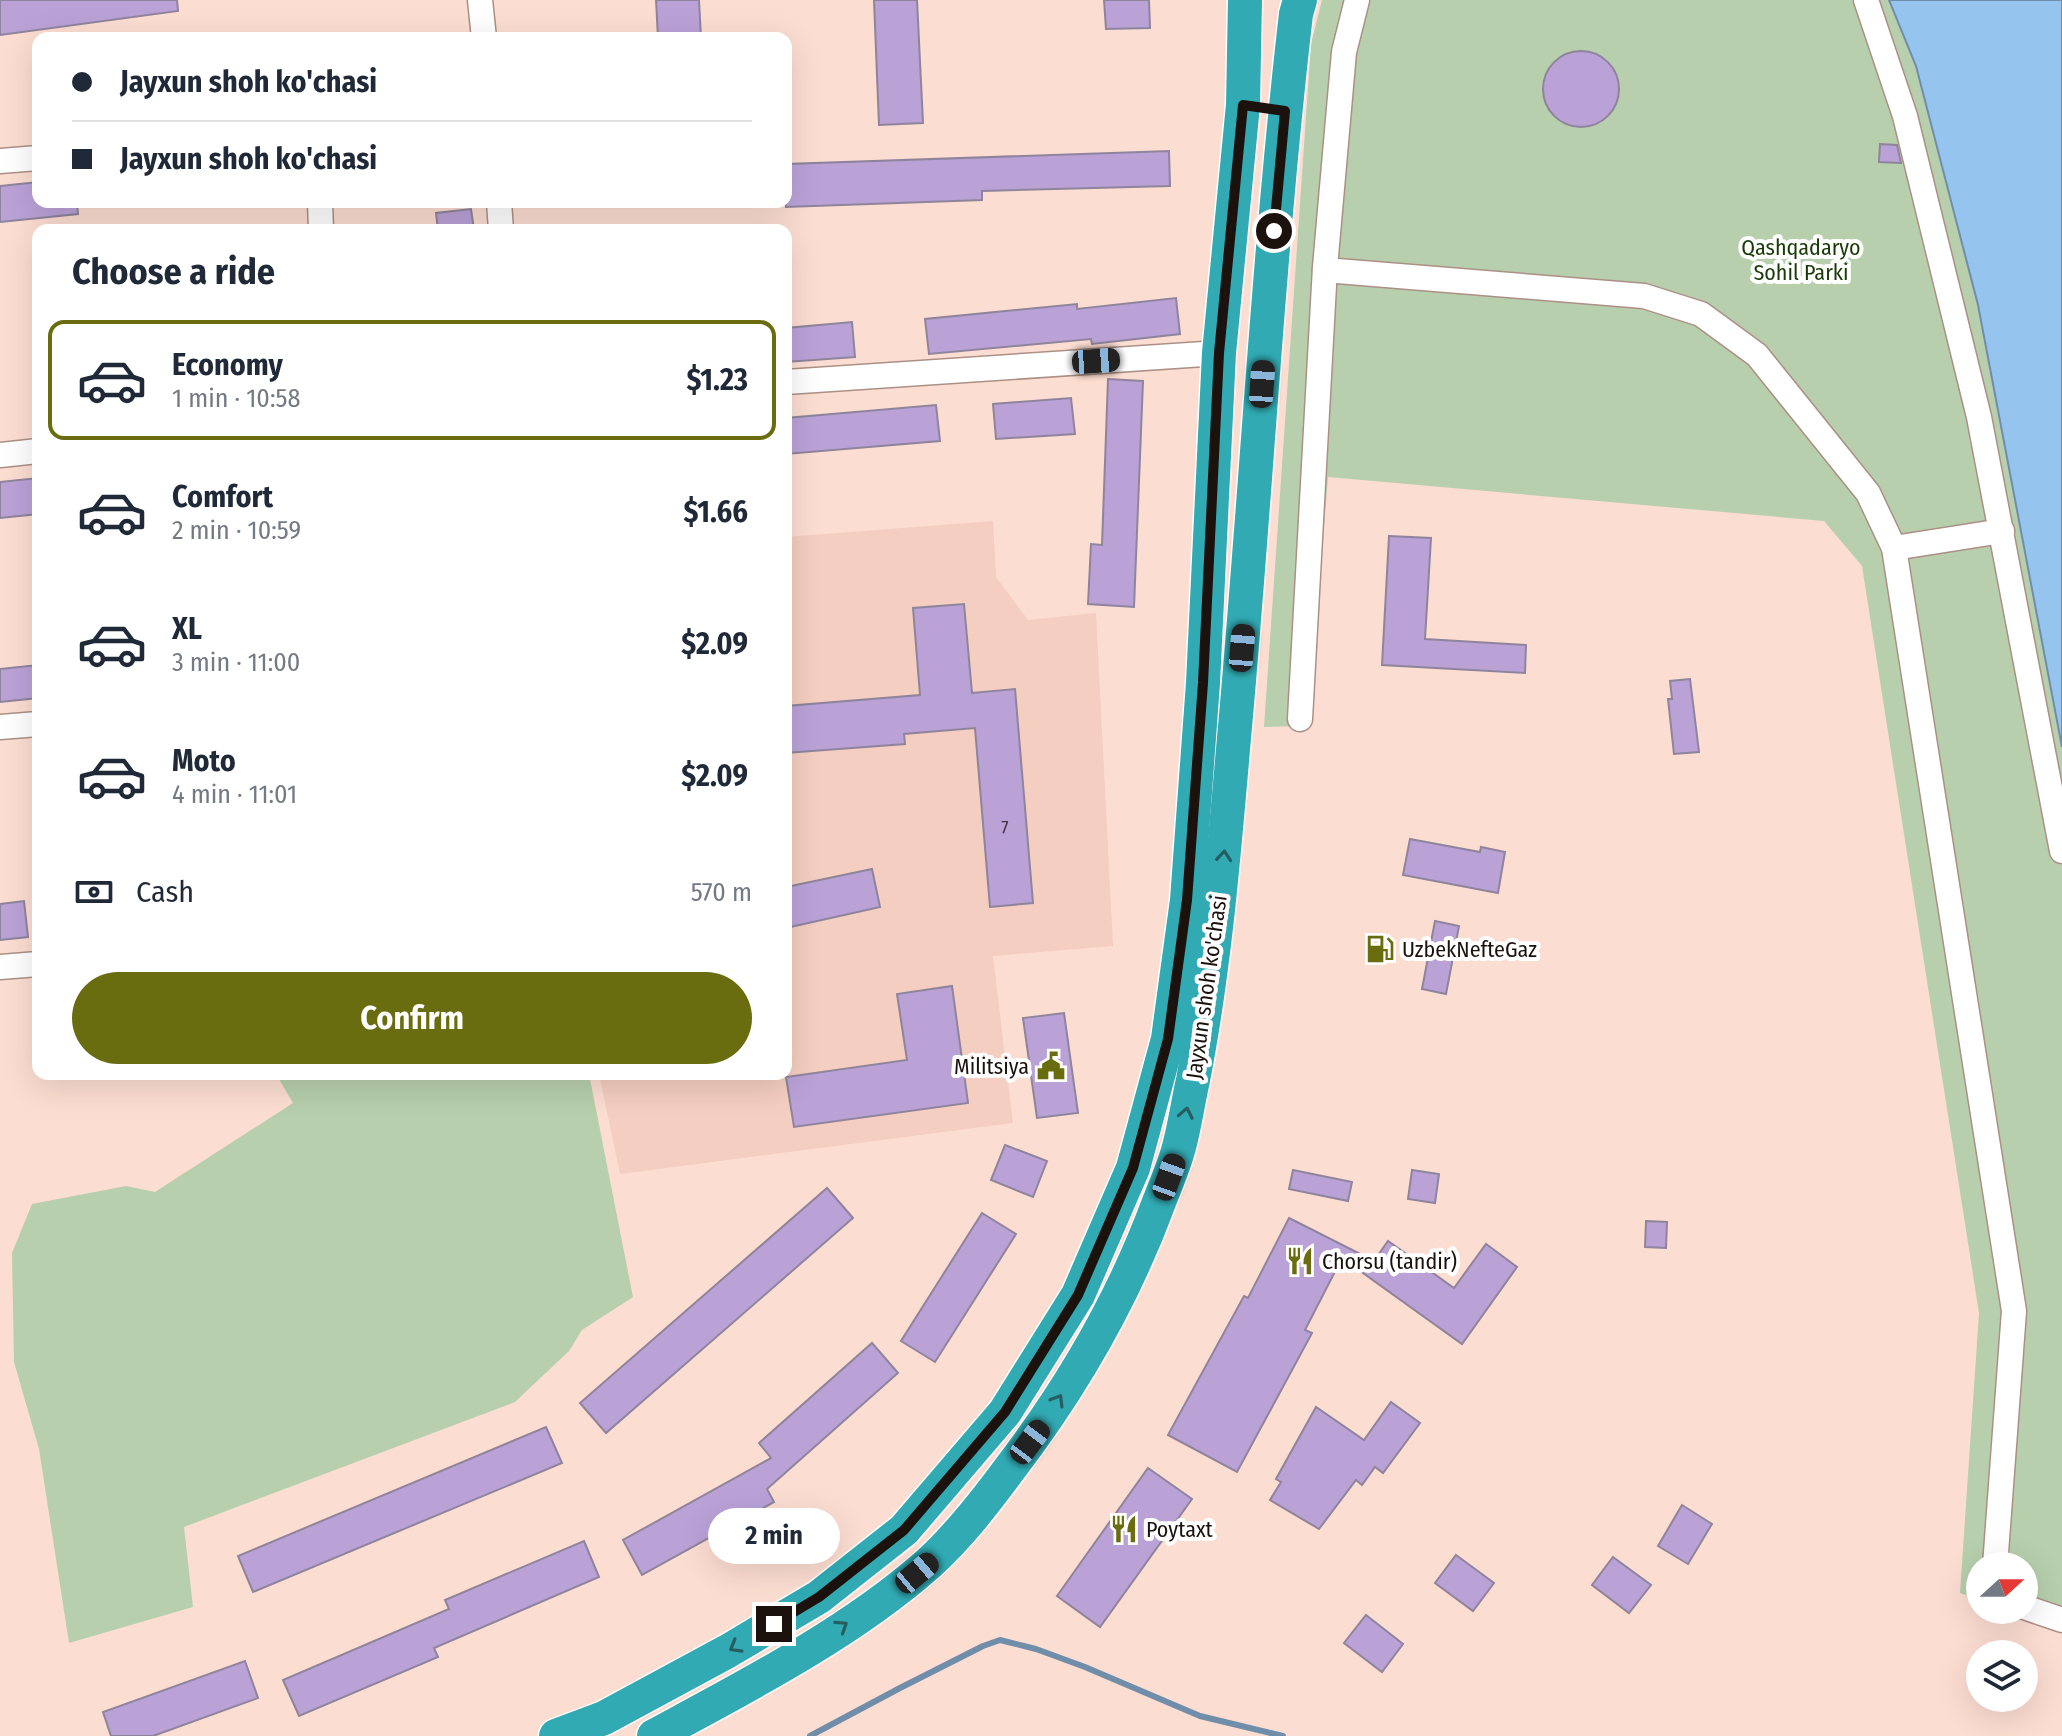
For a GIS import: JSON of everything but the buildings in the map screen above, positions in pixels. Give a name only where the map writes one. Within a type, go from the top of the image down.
[{"type":"highway","name":"Jayxun shoh ko'chasi","points":[[556,1736],[604,1718],[728,1651],[819,1597],[904,1530],[1005,1412],[1078,1295],[1133,1168],[1168,1039],[1188,884],[1203,683],[1219,353],[1243,105],[1245,0]]},
{"type":"highway","name":"Jayxun shoh ko'chasi","points":[[654,1736],[734,1693],[842,1627],[931,1561],[982,1506],[1046,1420],[1106,1321],[1148,1233],[1179,1149],[1200,1042],[1219,909],[1285,111],[1298,7]]},
{"type":"highway","points":[[1243,105],[1285,111]]},
{"type":"street","points":[[480,0],[483,32]]},
{"type":"street","points":[[1300,719],[1325,270],[1344,52],[1357,0]]},
{"type":"street","points":[[1866,0],[1905,116],[1979,417],[2062,851]]},
{"type":"street","points":[[0,161],[32,158]]},
{"type":"street","points":[[1325,270],[1644,296],[1701,314],[1757,355],[1868,493],[1894,548],[2014,1311],[1996,1552]]},
{"type":"street","points":[[792,382],[1219,353]]},
{"type":"street","points":[[0,455],[32,452]]},
{"type":"street","points":[[1894,548],[2002,531]]},
{"type":"street","points":[[0,727],[32,724]]},
{"type":"street","points":[[0,967],[32,964]]},
{"type":"street","points":[[2038,1612],[2062,1620]]},
{"type":"shaded area","points":[[993,521],[996,577],[1028,620],[1096,613],[1113,946],[993,956],[1013,1123],[620,1174],[600,1080],[792,1080],[792,537]]},
{"type":"green space","name":"Qashqadaryo Sohil Parki","points":[[1322,0],[2062,0],[2062,1628],[2038,1620],[2038,1552],[1966,1552],[1966,1595],[1960,1593],[1979,1313],[1862,566],[1824,521],[1328,477],[1308,726],[1264,727],[1311,44]]},
{"type":"green space","points":[[280,1080],[590,1080],[633,1297],[582,1330],[569,1351],[515,1402],[184,1527],[193,1607],[69,1643],[39,1449],[14,1362],[12,1253],[32,1204],[126,1186],[155,1192],[293,1103]]},
{"type":"water","points":[[1889,0],[2062,0],[2062,747],[1978,305],[1916,66]]},
{"type":"waterway","points":[[810,1736],[1000,1640],[1085,1667],[1200,1716],[1283,1736]]},
{"type":"place","name":"UzbekNefteGaz","points":[[1380,949]]},
{"type":"place","name":"Militsiya","points":[[1051,1066]]},
{"type":"place","name":"Chorsu (tandir)","points":[[1300,1261]]},
{"type":"place","name":"Poytaxt","points":[[1124,1529]]},
{"type":"route","points":[[774,1624],[819,1597],[904,1530],[1005,1412],[1078,1295],[1133,1168],[1168,1039],[1187,900],[1203,683],[1219,353],[1243,105],[1285,111],[1274,231]]}]
